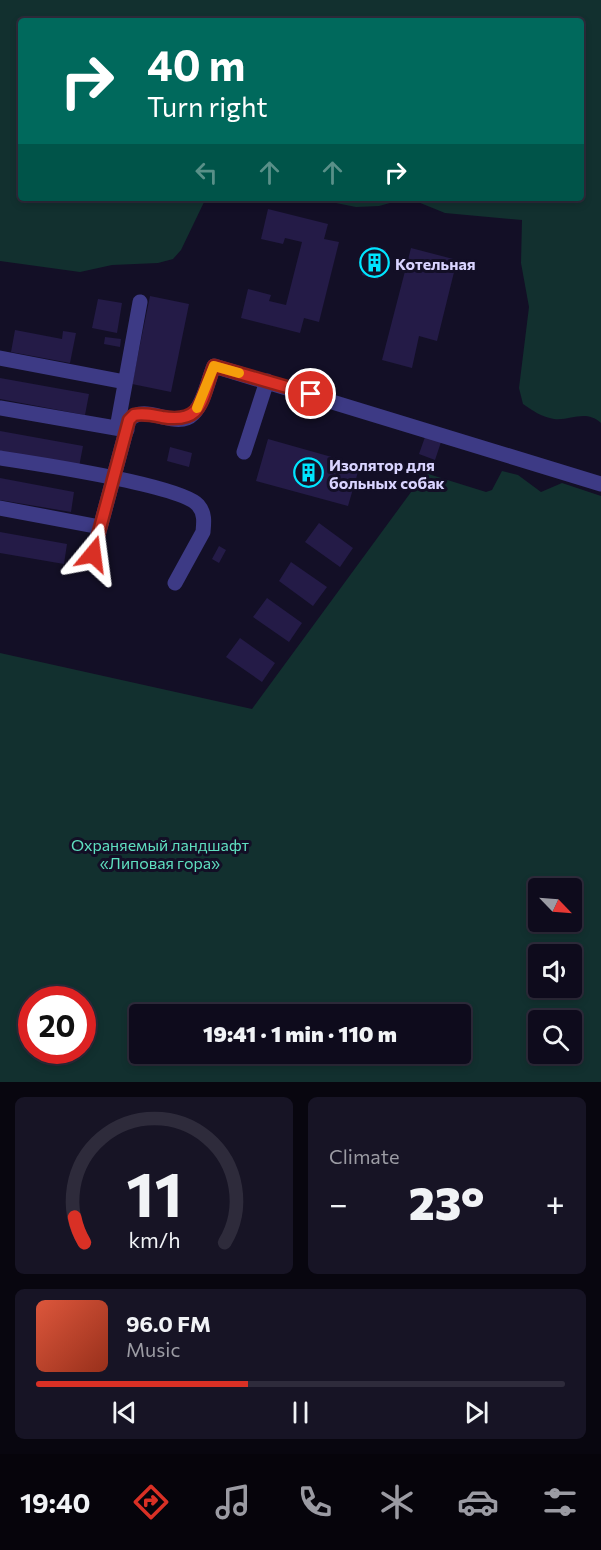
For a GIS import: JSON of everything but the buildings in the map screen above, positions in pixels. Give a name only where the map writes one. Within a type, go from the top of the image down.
[{"type":"street","points":[[93,554],[114,478],[122,429],[125,382],[140,302]]},
{"type":"street","points":[[0,358],[125,382]]},
{"type":"street","points":[[122,429],[129,420],[139,414],[178,420],[189,417],[196,410],[214,366],[601,484]]},
{"type":"street","points":[[244,452],[267,381]]},
{"type":"street","points":[[0,408],[122,429]]},
{"type":"street","points":[[0,458],[114,478],[184,496],[198,505],[204,522],[202,532],[175,583]]},
{"type":"street","points":[[0,508],[100,527]]},
{"type":"green space","points":[[0,0],[601,0],[601,423],[584,416],[554,419],[523,404],[519,388],[529,307],[521,263],[522,220],[445,213],[415,201],[584,201],[584,18],[18,18],[18,201],[205,201],[181,250],[173,259],[158,263],[112,265],[80,272],[0,261]]},
{"type":"green space","points":[[326,201],[397,201],[379,206],[356,207]]},
{"type":"green space","name":"Охраняемый ландшафт «Липовая гора»","points":[[502,471],[518,475],[541,492],[562,483],[601,496],[601,1082],[0,1082],[0,653],[252,709],[425,473],[486,492],[492,490]]},
{"type":"slow traffic","points":[[197,408],[214,366],[239,373]]},
{"type":"place","name":"Котельная","points":[[374,263]]},
{"type":"place","name":"Изолятор для больных собак","points":[[308,473]]},
{"type":"route","points":[[93,554],[129,420],[134,415],[145,414],[178,420],[189,417],[196,410],[214,366],[311,394]]}]
